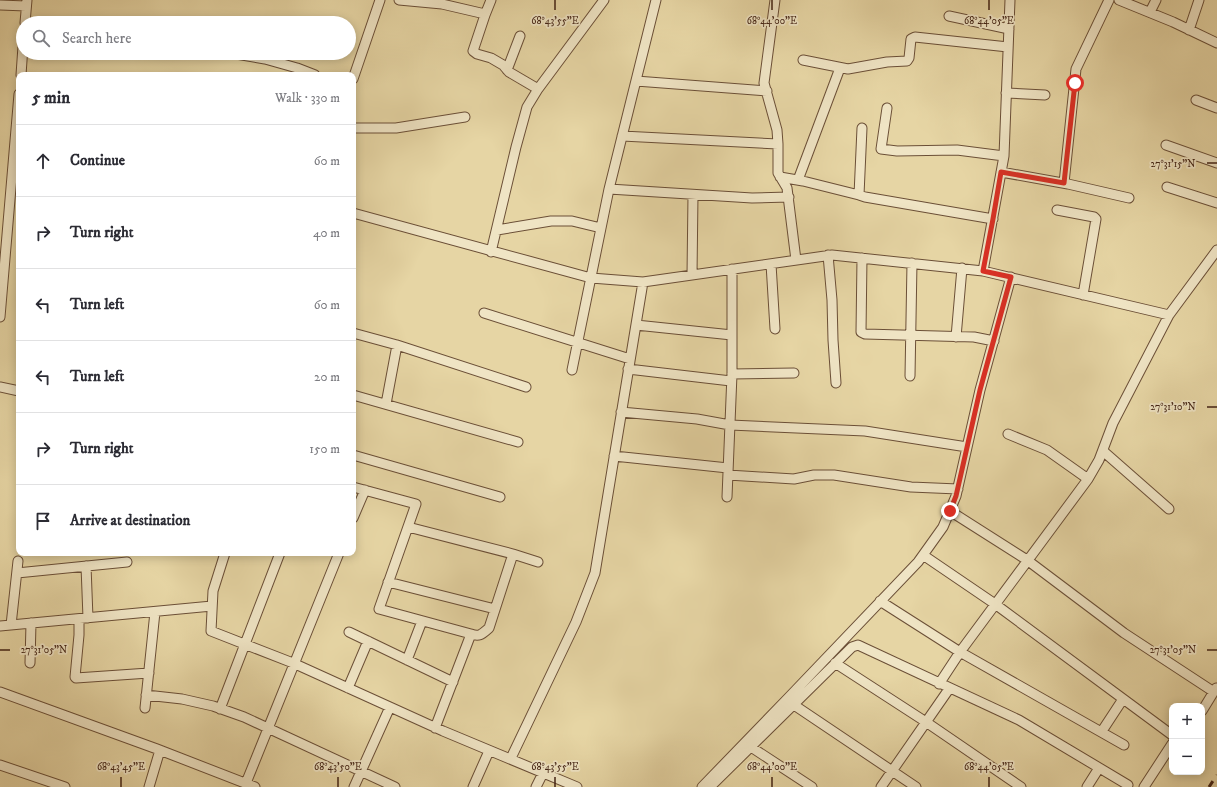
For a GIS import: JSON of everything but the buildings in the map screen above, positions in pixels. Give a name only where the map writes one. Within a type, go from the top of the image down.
[{"type":"street","points":[[355,72],[380,0]]},
{"type":"street","points":[[399,0],[442,4],[485,14]]},
{"type":"street","points":[[492,0],[485,14],[473,51],[503,64],[507,70],[538,88]]},
{"type":"street","points":[[492,252],[516,147],[527,107],[538,88],[604,0]]},
{"type":"street","points":[[572,370],[609,189],[656,0]]},
{"type":"street","points":[[775,0],[764,83],[777,130],[778,174],[787,188],[796,260]]},
{"type":"street","points":[[983,271],[1004,156],[1010,0]]},
{"type":"street","points":[[1064,183],[1076,68],[1109,0]]},
{"type":"street","points":[[1119,0],[1173,22],[1217,43]]},
{"type":"street","points":[[1150,12],[1156,0]]},
{"type":"street","points":[[1189,30],[1200,0]]},
{"type":"street","points":[[0,5],[27,3],[26,16]]},
{"type":"street","points":[[949,16],[1009,29]]},
{"type":"street","points":[[507,70],[520,36]]},
{"type":"street","points":[[803,60],[840,68],[854,68],[887,62],[907,61],[909,58],[911,39],[914,37],[1008,47]]},
{"type":"street","points":[[21,72],[22,60]]},
{"type":"street","points":[[269,60],[307,72]]},
{"type":"street","points":[[798,180],[840,68]]},
{"type":"street","points":[[636,81],[767,91]]},
{"type":"street","points":[[1006,93],[1045,95]]},
{"type":"street","points":[[1196,100],[1217,108]]},
{"type":"street","points":[[886,108],[881,150],[957,150],[1004,156]]},
{"type":"street","points":[[356,128],[396,128],[465,117]]},
{"type":"street","points":[[859,194],[862,128]]},
{"type":"street","points":[[0,317],[16,129]]},
{"type":"street","points":[[622,136],[778,144]]},
{"type":"street","points":[[1166,145],[1217,163]]},
{"type":"street","points":[[1001,172],[1064,183],[1129,198]]},
{"type":"street","points":[[780,177],[859,194],[865,198],[993,219]]},
{"type":"street","points":[[1167,187],[1217,203]]},
{"type":"street","points":[[609,189],[752,198],[789,198]]},
{"type":"street","points":[[692,194],[692,275]]},
{"type":"street","points":[[1057,210],[1096,219],[1083,295]]},
{"type":"street","points":[[356,214],[590,278],[643,282],[832,255],[983,271],[1169,315]]},
{"type":"street","points":[[497,230],[551,221],[572,221],[601,228]]},
{"type":"street","points":[[939,684],[960,652],[1088,479],[1099,460],[1113,423],[1169,315],[1217,250]]},
{"type":"street","points":[[828,255],[836,383]]},
{"type":"street","points":[[862,258],[861,332],[865,334],[956,338],[974,337],[994,341]]},
{"type":"street","points":[[910,376],[912,263]]},
{"type":"street","points":[[771,264],[775,329]]},
{"type":"street","points":[[956,338],[962,268]]},
{"type":"street","points":[[727,498],[732,377],[732,269]]},
{"type":"street","points":[[702,787],[791,696],[923,555],[943,527],[958,489],[980,390],[1011,277]]},
{"type":"street","points":[[511,758],[576,622],[595,573],[643,282]]},
{"type":"street","points":[[484,313],[630,359]]},
{"type":"street","points":[[636,325],[732,335]]},
{"type":"street","points":[[356,334],[397,345],[526,386]]},
{"type":"street","points":[[386,404],[397,345]]},
{"type":"street","points":[[628,369],[732,377],[794,373]]},
{"type":"street","points":[[0,387],[16,391]]},
{"type":"street","points":[[356,396],[518,442]]},
{"type":"street","points":[[622,412],[730,425],[865,431],[968,447]]},
{"type":"street","points":[[1008,434],[1047,450],[1088,479]]},
{"type":"street","points":[[1103,451],[1169,509]]},
{"type":"street","points":[[356,456],[500,497]]},
{"type":"street","points":[[614,456],[728,472],[794,479],[814,475],[834,475],[911,487],[958,489]]},
{"type":"street","points":[[356,488],[416,504],[379,609],[478,636],[482,635],[489,628],[513,554]]},
{"type":"street","points":[[356,511],[365,490]]},
{"type":"street","points":[[950,511],[1027,560],[1124,633],[1216,689],[1205,706]]},
{"type":"street","points":[[408,527],[513,554],[538,562]]},
{"type":"street","points":[[923,555],[995,604],[1169,733]]},
{"type":"street","points":[[224,556],[213,591],[211,631],[293,663],[435,728],[577,787]]},
{"type":"street","points":[[220,709],[279,556]]},
{"type":"street","points":[[246,782],[293,663],[338,556]]},
{"type":"street","points":[[11,625],[18,561]]},
{"type":"street","points":[[17,573],[127,562]]},
{"type":"street","points":[[86,566],[83,618],[76,678],[149,673]]},
{"type":"street","points":[[388,582],[495,609]]},
{"type":"street","points":[[880,601],[960,652],[1124,744]]},
{"type":"street","points":[[0,626],[212,606]]},
{"type":"street","points":[[145,708],[155,612]]},
{"type":"street","points":[[407,660],[422,621]]},
{"type":"street","points":[[30,663],[31,623]]},
{"type":"street","points":[[349,632],[453,682]]},
{"type":"street","points":[[435,728],[471,634]]},
{"type":"street","points":[[348,688],[368,641]]},
{"type":"street","points":[[710,787],[835,663],[852,647],[858,645],[949,689],[1019,720],[1128,785]]},
{"type":"street","points":[[835,663],[926,722],[1021,787]]},
{"type":"street","points":[[881,787],[949,689]]},
{"type":"street","points":[[0,692],[246,782],[255,787]]},
{"type":"street","points":[[146,695],[182,699],[244,717],[396,787]]},
{"type":"street","points":[[1102,731],[1123,699]]},
{"type":"street","points":[[794,705],[916,787]]},
{"type":"street","points":[[354,787],[390,707]]},
{"type":"street","points":[[751,747],[812,787]]},
{"type":"street","points":[[1144,787],[1169,749]]},
{"type":"street","points":[[149,787],[160,750]]},
{"type":"street","points":[[473,787],[489,751]]},
{"type":"street","points":[[0,765],[65,787]]},
{"type":"street","points":[[1087,787],[1099,768]]},
{"type":"street","points":[[536,787],[543,773]]},
{"type":"railway","points":[[1209,787],[1217,775]]},
{"type":"route","points":[[950,511],[956,496],[980,390],[1011,277],[983,271],[1001,172],[1064,183],[1075,83]]}]
